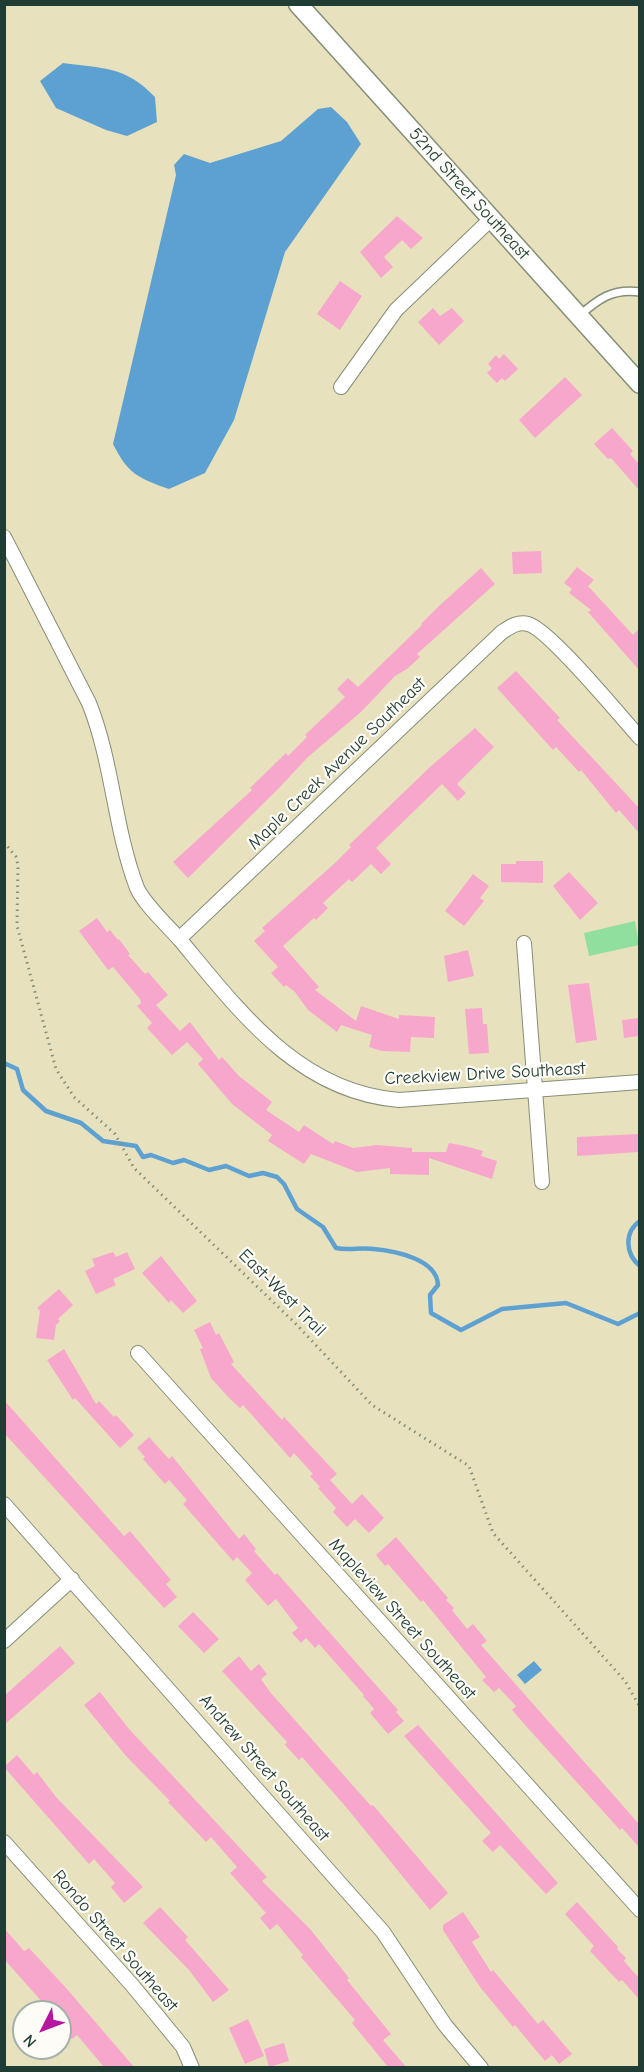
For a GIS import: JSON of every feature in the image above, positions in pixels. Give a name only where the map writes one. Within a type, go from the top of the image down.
[{"type":"main road","name":"52nd Street Southeast","points":[[298,4],[639,384]]},
{"type":"street","points":[[341,387],[396,310],[491,219]]},
{"type":"street","name":"Creekview Drive Southeast","points":[[4,537],[99,727],[121,829],[138,891],[279,1050],[290,1059],[339,1086],[379,1098],[399,1100],[639,1082]]},
{"type":"street","name":"Maple Creek Avenue Southeast","points":[[179,939],[502,632],[514,625],[525,623],[549,638],[639,738]]},
{"type":"street","points":[[524,944],[543,1182]]},
{"type":"street","name":"Mapleview Street Southeast","points":[[138,1353],[639,1910]]},
{"type":"street","name":"Andrew Street Southeast","points":[[4,1504],[383,1932],[445,2025],[481,2067]]},
{"type":"street","points":[[4,1641],[72,1579]]},
{"type":"street","name":"Rondo Street Southeast","points":[[4,1842],[132,1985],[183,2048],[192,2067]]},
{"type":"lane","points":[[579,316],[601,297],[624,290],[639,292]]},
{"type":"path","name":"East-West Trail","points":[[4,842],[16,857],[18,865],[17,927],[56,1070],[64,1084],[115,1134],[134,1168],[297,1325],[372,1405],[470,1466],[493,1533],[625,1681],[639,1707]]},
{"type":"green space","points":[[635,921],[639,945],[589,956],[584,933]]},
{"type":"water","points":[[63,63],[112,70],[133,79],[155,97],[157,122],[127,136],[106,130],[56,108],[40,81]]},
{"type":"water","points":[[331,107],[347,122],[361,144],[285,252],[234,420],[205,473],[169,489],[149,482],[129,469],[113,444],[176,175],[174,165],[184,154],[210,163],[281,141],[318,109]]},
{"type":"water","points":[[534,1661],[542,1670],[525,1684],[517,1675]]},
{"type":"building","points":[[397,216],[423,238],[411,249],[402,240],[384,257],[393,267],[381,278],[360,252]]},
{"type":"building","points":[[340,281],[362,296],[340,330],[317,314]]},
{"type":"building","points":[[433,308],[440,316],[452,308],[464,321],[439,345],[418,322]]},
{"type":"building","points":[[504,354],[518,369],[505,381],[502,378],[497,383],[487,373],[492,368],[488,364],[496,355],[499,359]]},
{"type":"building","points":[[565,377],[582,395],[535,438],[519,420]]},
{"type":"building","points":[[612,428],[633,451],[630,454],[639,464],[639,490],[611,458],[608,459],[594,444]]},
{"type":"building","points":[[541,551],[542,573],[513,574],[512,552]]},
{"type":"building","points":[[577,567],[594,580],[588,586],[633,635],[639,629],[639,670],[588,612],[591,610],[569,593],[572,589],[564,583]]},
{"type":"building","points":[[481,568],[495,584],[417,654],[420,657],[395,676],[361,712],[308,757],[188,878],[173,862],[252,790],[250,788],[286,753],[288,756],[307,737],[305,735],[345,697],[337,689],[348,678],[358,687],[438,607]]},
{"type":"building","points":[[516,671],[560,718],[557,720],[639,808],[639,833],[619,810],[616,813],[581,770],[579,772],[556,747],[553,750],[497,688]]},
{"type":"building","points":[[475,728],[494,747],[457,784],[466,793],[458,801],[442,784],[376,848],[391,864],[381,874],[371,864],[352,882],[349,879],[323,903],[328,908],[283,946],[319,987],[315,990],[356,1021],[361,1006],[399,1019],[399,1015],[435,1017],[434,1038],[411,1037],[410,1052],[382,1051],[369,1047],[372,1035],[341,1025],[337,1032],[308,1010],[295,992],[286,985],[284,987],[271,973],[278,967],[254,941],[265,931],[262,928],[335,863],[351,847],[349,845],[430,767]]},
{"type":"building","points":[[516,861],[543,861],[543,883],[501,882],[501,864],[516,864]]},
{"type":"building","points":[[569,872],[598,903],[580,920],[553,886]]},
{"type":"building","points":[[473,874],[489,886],[480,898],[484,901],[464,926],[445,911]]},
{"type":"building","points":[[97,918],[107,932],[110,930],[119,939],[130,954],[128,955],[145,974],[148,972],[168,995],[156,1005],[180,1031],[190,1022],[219,1060],[222,1057],[239,1076],[272,1102],[266,1110],[299,1132],[304,1125],[333,1144],[335,1141],[353,1148],[377,1145],[412,1148],[412,1152],[446,1152],[449,1143],[465,1146],[483,1151],[481,1156],[497,1161],[492,1179],[429,1158],[429,1175],[390,1174],[390,1168],[357,1172],[311,1154],[304,1164],[268,1141],[272,1135],[232,1104],[198,1064],[203,1059],[187,1042],[172,1055],[147,1028],[152,1023],[137,1006],[141,1003],[140,999],[113,967],[108,970],[79,931]]},
{"type":"building","points":[[468,950],[474,976],[448,982],[444,956]]},
{"type":"building","points":[[589,983],[597,1040],[576,1043],[568,985]]},
{"type":"building","points":[[482,1008],[483,1024],[487,1024],[489,1053],[469,1054],[465,1009]]},
{"type":"building","points":[[639,1018],[639,1036],[624,1038],[622,1020]]},
{"type":"building","points":[[639,1134],[639,1152],[577,1156],[577,1137]]},
{"type":"building","points":[[113,1252],[116,1257],[127,1252],[135,1269],[113,1279],[116,1285],[96,1294],[85,1271],[95,1266],[92,1259]]},
{"type":"building","points":[[161,1256],[197,1301],[183,1313],[171,1300],[169,1303],[142,1273]]},
{"type":"building","points":[[59,1289],[73,1305],[58,1319],[60,1321],[56,1325],[54,1340],[36,1338],[40,1311],[37,1308]]},
{"type":"building","points":[[210,1322],[216,1335],[219,1333],[234,1362],[231,1364],[282,1420],[284,1417],[337,1474],[330,1480],[352,1504],[362,1494],[384,1518],[369,1533],[355,1519],[347,1527],[333,1512],[336,1508],[318,1488],[320,1487],[310,1476],[313,1474],[294,1453],[290,1458],[243,1405],[240,1408],[211,1378],[200,1349],[203,1348],[194,1330]]},
{"type":"building","points":[[64,1349],[96,1404],[99,1401],[114,1417],[116,1415],[134,1435],[120,1448],[75,1398],[73,1400],[47,1360]]},
{"type":"building","points":[[4,1400],[124,1536],[130,1531],[171,1580],[166,1584],[177,1597],[164,1608],[4,1433]]},
{"type":"building","points":[[149,1437],[169,1459],[172,1456],[239,1539],[244,1534],[256,1549],[254,1551],[275,1575],[277,1573],[398,1710],[396,1712],[404,1721],[388,1734],[370,1713],[374,1709],[364,1695],[319,1644],[315,1648],[306,1638],[301,1643],[292,1633],[298,1628],[276,1599],[268,1606],[245,1580],[252,1573],[237,1557],[233,1561],[183,1504],[187,1500],[169,1480],[165,1484],[143,1459],[145,1457],[137,1448]]},
{"type":"building","points":[[396,1537],[448,1598],[446,1600],[454,1608],[452,1610],[467,1629],[473,1624],[487,1641],[481,1645],[639,1824],[639,1847],[622,1828],[620,1830],[512,1710],[516,1706],[499,1688],[494,1692],[482,1680],[486,1677],[423,1600],[421,1602],[388,1564],[385,1566],[376,1555]]},
{"type":"building","points":[[193,1612],[219,1639],[204,1653],[178,1626]]},
{"type":"building","points":[[60,1646],[75,1663],[4,1725],[4,1696]]},
{"type":"building","points":[[239,1656],[251,1671],[259,1664],[267,1674],[261,1679],[270,1692],[371,1806],[373,1805],[448,1893],[430,1910],[346,1807],[302,1757],[299,1760],[285,1745],[287,1742],[222,1671]]},
{"type":"building","points":[[100,1692],[129,1729],[267,1877],[262,1881],[311,1930],[349,1978],[347,1980],[391,2034],[383,2040],[406,2067],[388,2067],[352,2023],[355,2020],[301,1957],[303,1955],[277,1924],[270,1930],[260,1918],[266,1913],[230,1873],[237,1867],[211,1837],[206,1842],[168,1802],[170,1801],[126,1756],[84,1705]]},
{"type":"building","points":[[418,1725],[558,1883],[546,1894],[500,1845],[493,1852],[482,1841],[491,1833],[404,1736]]},
{"type":"building","points":[[17,1755],[34,1775],[37,1772],[56,1797],[143,1887],[124,1903],[111,1887],[115,1883],[94,1859],[89,1864],[4,1767]]},
{"type":"building","points":[[577,1902],[618,1947],[617,1949],[626,1958],[624,1961],[639,1978],[639,1999],[622,1980],[619,1982],[590,1951],[594,1946],[565,1914]]},
{"type":"building","points":[[160,1907],[188,1937],[185,1940],[229,1990],[213,2002],[189,1970],[143,1923]]},
{"type":"building","points":[[463,1912],[480,1937],[472,1942],[491,1972],[493,1970],[538,2024],[543,2020],[572,2054],[559,2064],[552,2055],[545,2061],[515,2025],[513,2027],[480,1987],[443,1930],[443,1925]]},
{"type":"building","points":[[4,1928],[24,1951],[29,1948],[134,2067],[104,2067],[77,2035],[72,2039],[72,2000],[40,2000],[4,1959]]},
{"type":"building","points":[[248,2019],[264,2056],[245,2064],[229,2028]]},
{"type":"building","points":[[284,2043],[289,2061],[269,2067],[264,2049]]},
{"type":"waterway","points":[[4,1063],[17,1069],[23,1090],[46,1111],[81,1123],[103,1141],[136,1146],[143,1157],[151,1155],[173,1163],[184,1160],[209,1170],[226,1166],[249,1176],[263,1173],[277,1177],[284,1184],[297,1209],[323,1227],[336,1248],[369,1249],[403,1254],[431,1269],[438,1285],[430,1295],[431,1313],[461,1330],[502,1309],[566,1303],[618,1324],[640,1313]]},
{"type":"waterway","points":[[640,1221],[631,1231],[628,1243],[631,1255],[640,1266]]}]
